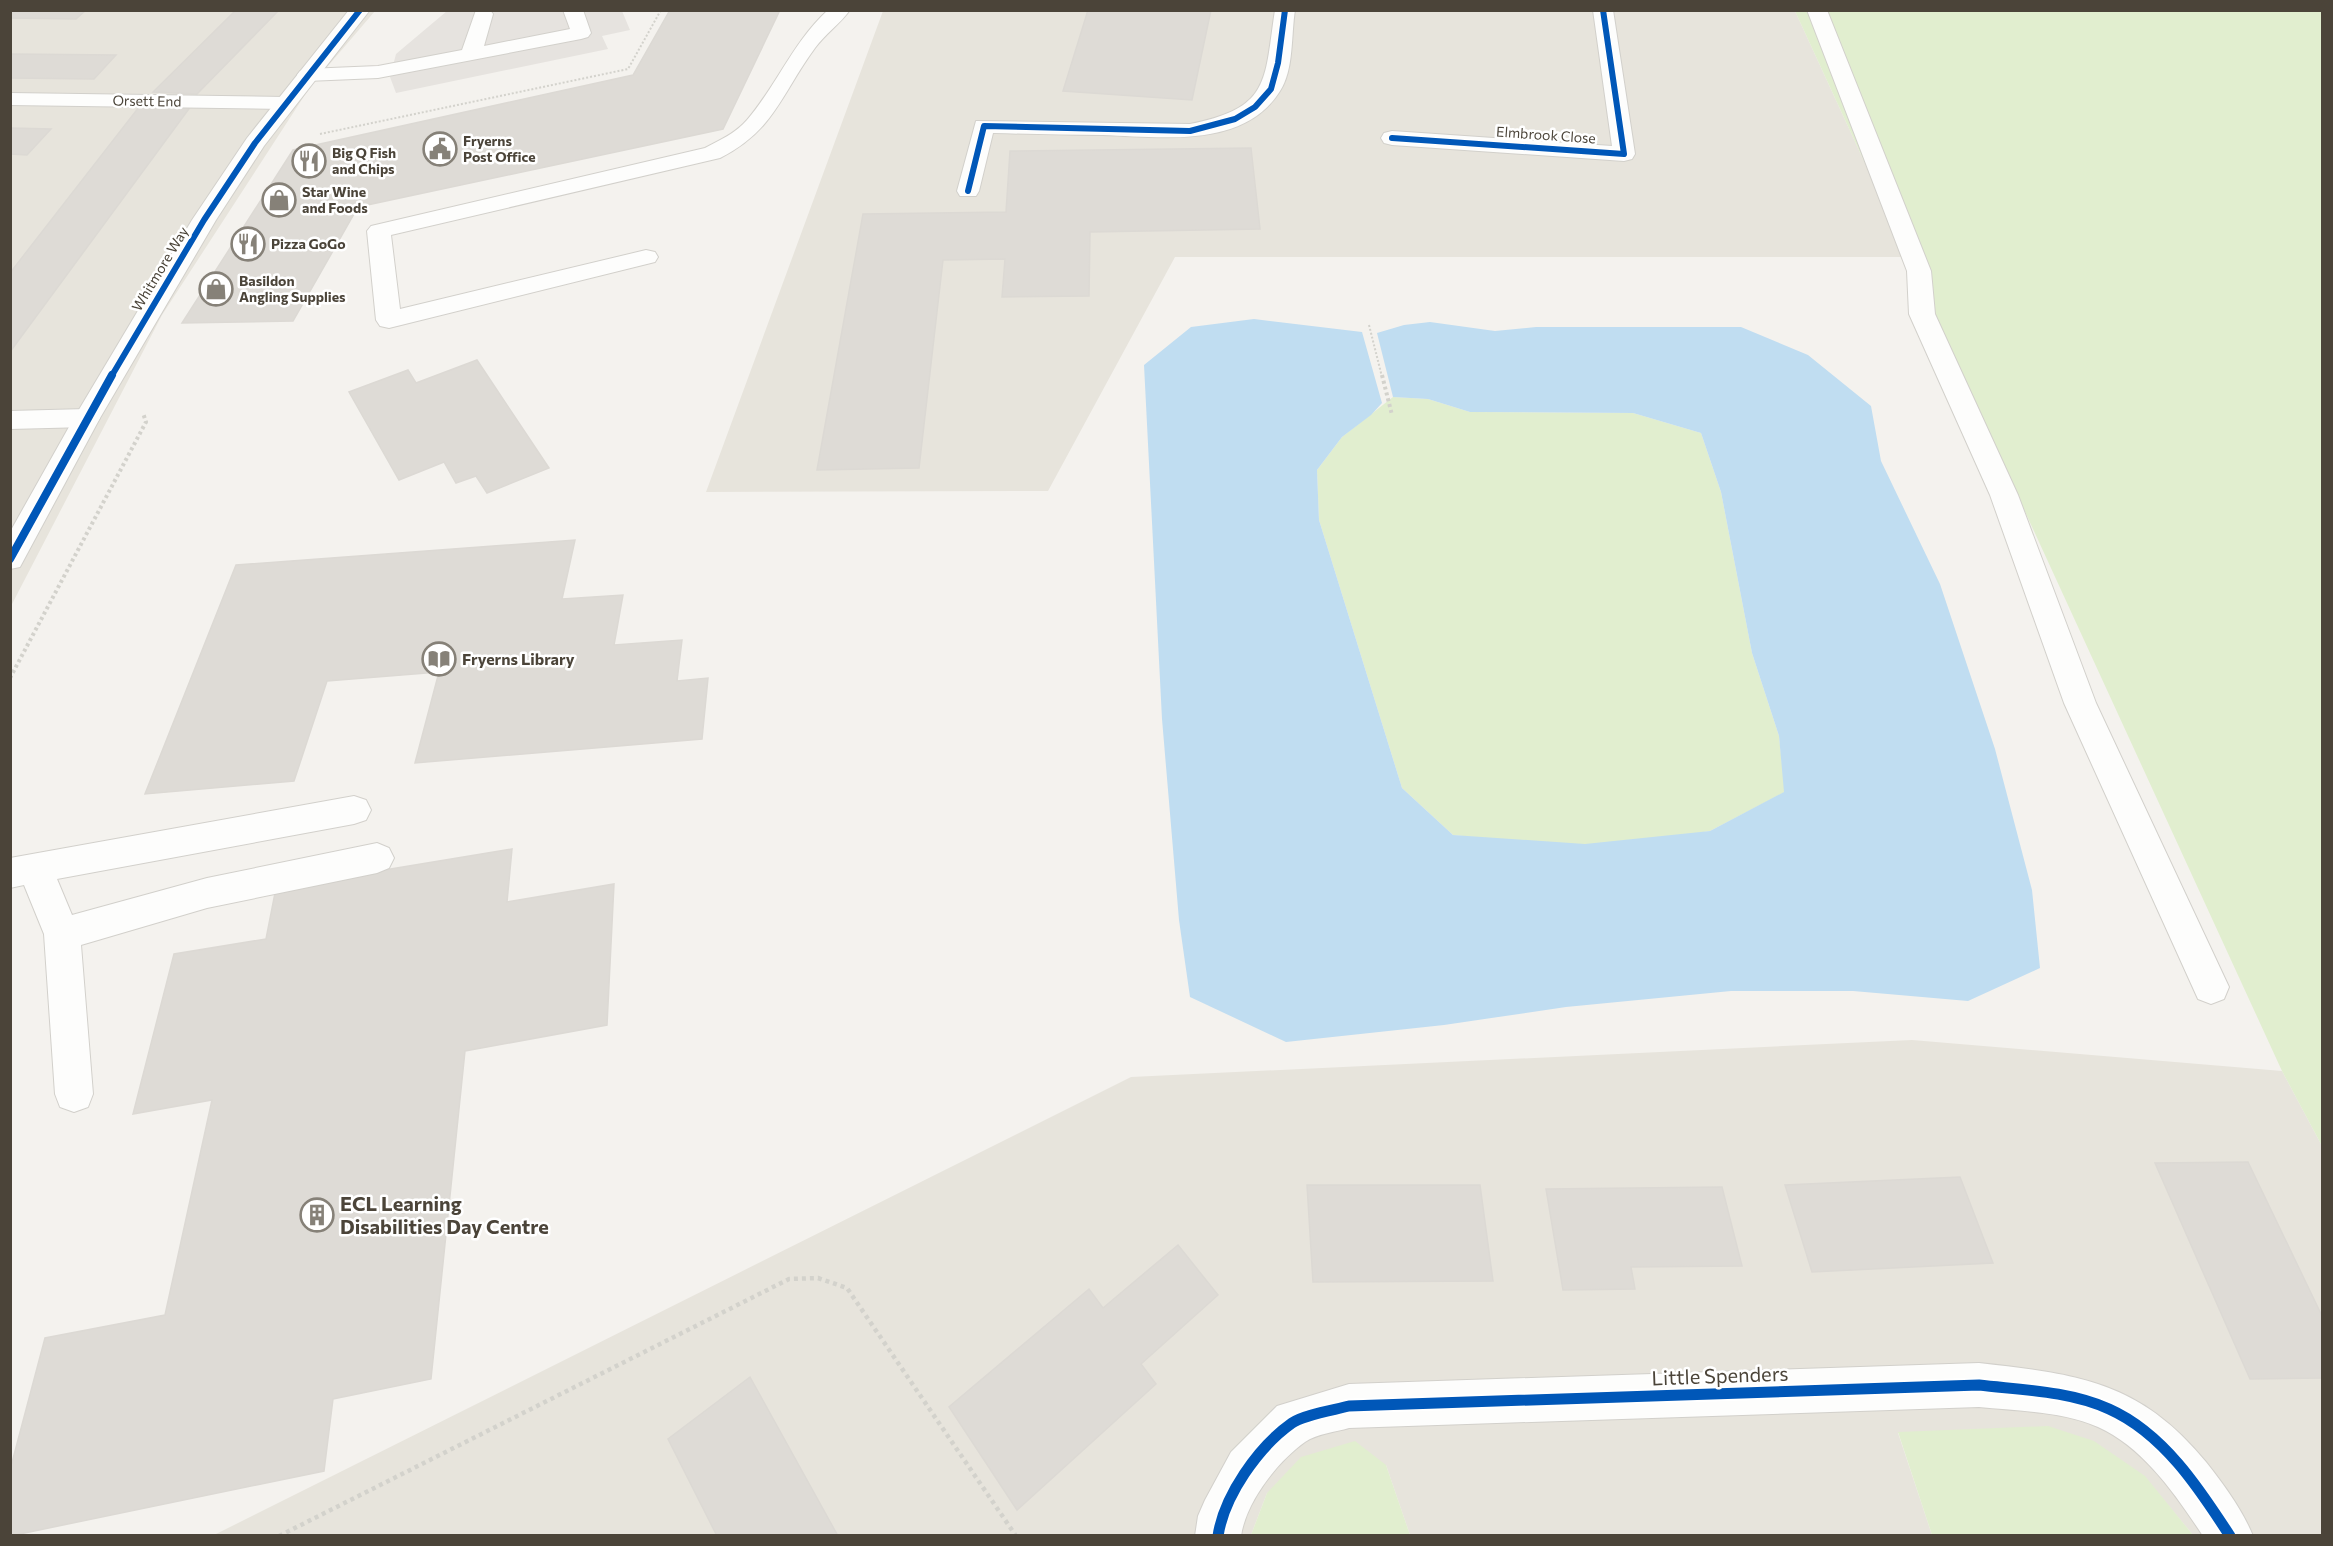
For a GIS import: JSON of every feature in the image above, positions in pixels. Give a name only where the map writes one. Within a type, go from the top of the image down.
[{"type":"street","name":"Whitmore Way","points":[[10,559],[87,418],[204,220],[284,103],[360,10]]},
{"type":"street","points":[[307,75],[378,72],[581,33],[573,10]]},
{"type":"street","points":[[646,257],[389,320],[379,231],[712,153],[736,141],[755,124],[805,47],[820,28],[840,10]]},
{"type":"street","points":[[968,191],[984,126],[1190,131],[1220,124],[1252,111],[1272,88],[1285,10]]},
{"type":"street","name":"Elmbrook Close","points":[[1392,138],[1624,154],[1603,10]]},
{"type":"street","points":[[1817,10],[1913,252],[1919,271],[1923,314],[2004,495],[2080,703],[2211,987]]},
{"type":"street","points":[[471,54],[483,14]]},
{"type":"street","name":"Orsett End","points":[[10,99],[284,103]]},
{"type":"street","points":[[10,420],[87,418]]},
{"type":"street","points":[[74,1094],[62,934],[23,871],[354,810]]},
{"type":"street","points":[[62,934],[207,893],[377,858]]},
{"type":"street","name":"Little Spenders","points":[[1218,1536],[1221,1516],[1247,1468],[1293,1422],[1349,1406],[1979,1385],[2072,1397],[2122,1415],[2172,1457],[2210,1502],[2230,1536]]},
{"type":"path","points":[[319,134],[628,69],[662,10]]},
{"type":"path","points":[[1369,325],[1392,415]]},
{"type":"path","points":[[10,678],[146,422],[143,412]]},
{"type":"path","points":[[279,1536],[789,1280],[818,1278],[847,1288],[1016,1536]]},
{"type":"shaded area","points":[[11,11],[375,11],[310,87],[162,315],[11,606]]},
{"type":"shaded area","points":[[447,11],[622,11],[630,30],[602,36],[608,49],[396,93],[390,77],[396,54]]},
{"type":"shaded area","points":[[883,11],[1795,11],[1908,257],[1175,257],[1048,491],[706,492]]},
{"type":"shaded area","points":[[1912,1040],[2282,1071],[2322,1146],[2322,1535],[2193,1535],[2144,1476],[1898,1433],[1932,1535],[1410,1535],[1386,1465],[1267,1493],[1251,1535],[212,1536],[1131,1077]]},
{"type":"green space","points":[[1795,11],[2322,11],[2322,1146],[2282,1071]]},
{"type":"green space","points":[[1393,397],[1428,399],[1470,412],[1633,413],[1701,433],[1721,492],[1752,653],[1779,736],[1785,792],[1710,831],[1595,849],[1453,835],[1402,788],[1319,520],[1317,470],[1342,437]]},
{"type":"green space","points":[[2048,1426],[2094,1441],[2145,1476],[2193,1535],[1932,1535],[1898,1432]]},
{"type":"green space","points":[[1355,1441],[1386,1465],[1410,1535],[1251,1535],[1267,1493],[1301,1457]]},
{"type":"water","points":[[1254,319],[1362,332],[1382,403],[1371,415],[1342,437],[1317,470],[1319,520],[1402,788],[1453,835],[1585,844],[1710,831],[1784,792],[1779,736],[1752,653],[1721,492],[1701,433],[1633,413],[1470,412],[1428,399],[1393,397],[1377,333],[1404,325],[1430,322],[1495,331],[1536,327],[1741,327],[1808,355],[1871,406],[1881,461],[1940,584],[1995,749],[2032,890],[2040,968],[1968,1001],[1853,991],[1731,991],[1566,1007],[1444,1025],[1286,1042],[1190,997],[1179,920],[1162,719],[1144,365],[1191,327]]},
{"type":"building","points":[[10,10],[86,10],[76,19],[10,18]]},
{"type":"building","points":[[236,10],[279,10],[197,94],[153,92]]},
{"type":"building","points":[[670,10],[780,10],[723,129],[358,207],[293,321],[182,323],[293,150],[633,75]]},
{"type":"building","points":[[1088,10],[1211,10],[1192,100],[1063,91]]},
{"type":"building","points":[[10,54],[116,55],[94,79],[10,78]]},
{"type":"building","points":[[191,106],[10,352],[10,273],[139,107]]},
{"type":"building","points":[[10,128],[51,129],[27,155],[10,154]]},
{"type":"building","points":[[1251,148],[1260,229],[1090,232],[1089,296],[1002,297],[1005,259],[943,260],[919,468],[817,470],[863,214],[1006,212],[1010,151]]},
{"type":"building","points":[[477,360],[549,468],[487,493],[476,476],[456,483],[444,462],[399,480],[349,392],[408,370],[416,383]]},
{"type":"building","name":"Fryerns Library","points":[[575,540],[562,599],[623,595],[614,645],[682,640],[677,681],[708,678],[702,739],[415,763],[439,672],[327,681],[294,781],[145,794],[236,565]]},
{"type":"building","name":"ECL Learning Disabilities Day Centre","points":[[512,849],[507,902],[614,884],[607,1025],[465,1051],[431,1379],[333,1399],[324,1471],[10,1536],[10,1470],[45,1338],[165,1315],[212,1100],[133,1114],[174,954],[266,939],[276,888]]},
{"type":"building","points":[[2248,1162],[2322,1316],[2322,1378],[2250,1379],[2155,1163]]},
{"type":"building","points":[[1960,1177],[1993,1263],[1812,1272],[1785,1185]]},
{"type":"building","points":[[1307,1185],[1480,1185],[1493,1281],[1313,1282]]},
{"type":"building","points":[[1722,1187],[1742,1266],[1631,1267],[1635,1289],[1563,1290],[1546,1189]]},
{"type":"building","points":[[1178,1245],[1218,1295],[1141,1364],[1156,1384],[1017,1510],[949,1407],[1089,1289],[1103,1308]]},
{"type":"building","points":[[750,1377],[838,1536],[717,1536],[668,1439]]},
{"type":"cycle path","points":[[10,559],[87,418],[204,220],[255,143],[360,10]]},
{"type":"cycle path","points":[[968,191],[984,126],[1190,131],[1235,119],[1255,107],[1271,89],[1278,63],[1285,10]]},
{"type":"cycle path","points":[[1392,138],[1624,154],[1603,10]]},
{"type":"cycle path","points":[[1218,1536],[1221,1516],[1247,1468],[1293,1422],[1349,1406],[1979,1385],[2073,1397],[2108,1408],[2123,1416],[2170,1455],[2208,1502],[2230,1536]]},
{"type":"place","name":"Fryerns Post Office","points":[[440,149]]},
{"type":"place","name":"Big Q Fish and Chips","points":[[309,161]]},
{"type":"place","name":"Star Wine and Foods","points":[[279,200]]},
{"type":"place","name":"Pizza GoGo","points":[[248,244]]},
{"type":"place","name":"Basildon Angling Supplies","points":[[216,289]]},
{"type":"place","name":"Fryerns Library","points":[[439,659]]},
{"type":"place","name":"ECL Learning Disabilities Day Centre","points":[[317,1215]]}]
